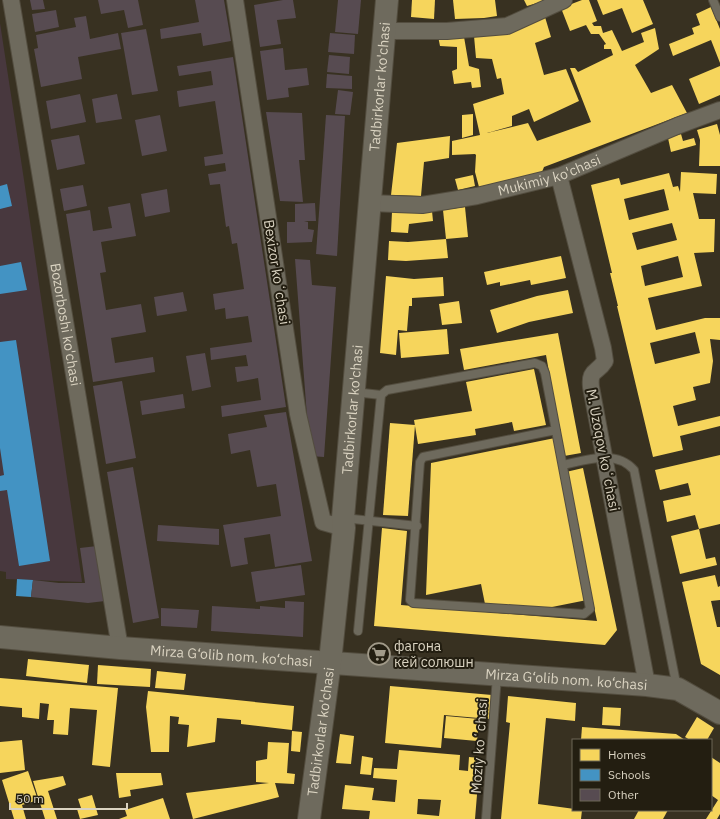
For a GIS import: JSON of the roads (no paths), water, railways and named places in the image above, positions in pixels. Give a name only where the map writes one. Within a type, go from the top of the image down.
[{"type":"main road","name":"Tadbirkorlar ko'chasi","points":[[309,819],[330,662],[387,0]]},
{"type":"main road","name":"Mirza G‘olib nom. ko‘chasi","points":[[0,637],[120,648],[647,685],[678,689],[720,714]]},
{"type":"street","name":"Bozorboshi ko'chasi","points":[[11,0],[120,648]]},
{"type":"street","name":"Bexizor koʻchasi","points":[[234,0],[298,414],[323,522],[343,523]]},
{"type":"street","points":[[384,31],[447,32],[507,26],[564,0]]},
{"type":"street","name":"Mukimiy ko'chasi","points":[[369,203],[422,205],[477,196],[559,176],[720,110]]},
{"type":"street","name":"M. Uzoqov koʻchasi","points":[[559,176],[605,361],[600,369],[593,372],[590,377],[647,685]]},
{"type":"lane","points":[[713,0],[720,17]]},
{"type":"lane","points":[[358,631],[381,395],[387,390],[535,363],[542,366],[556,430],[563,465],[590,609],[584,614],[413,603],[409,596],[417,526],[420,462],[423,457],[556,430]]},
{"type":"lane","points":[[354,392],[381,395]]},
{"type":"lane","points":[[563,465],[605,457],[622,459],[634,470],[678,689]]},
{"type":"lane","points":[[343,523],[368,521],[417,526]]},
{"type":"lane","name":"Moziy koʻchasi","points":[[486,819],[497,675]]},
{"type":"place","name":"фагона кей солюшн","points":[[379,654]]}]
